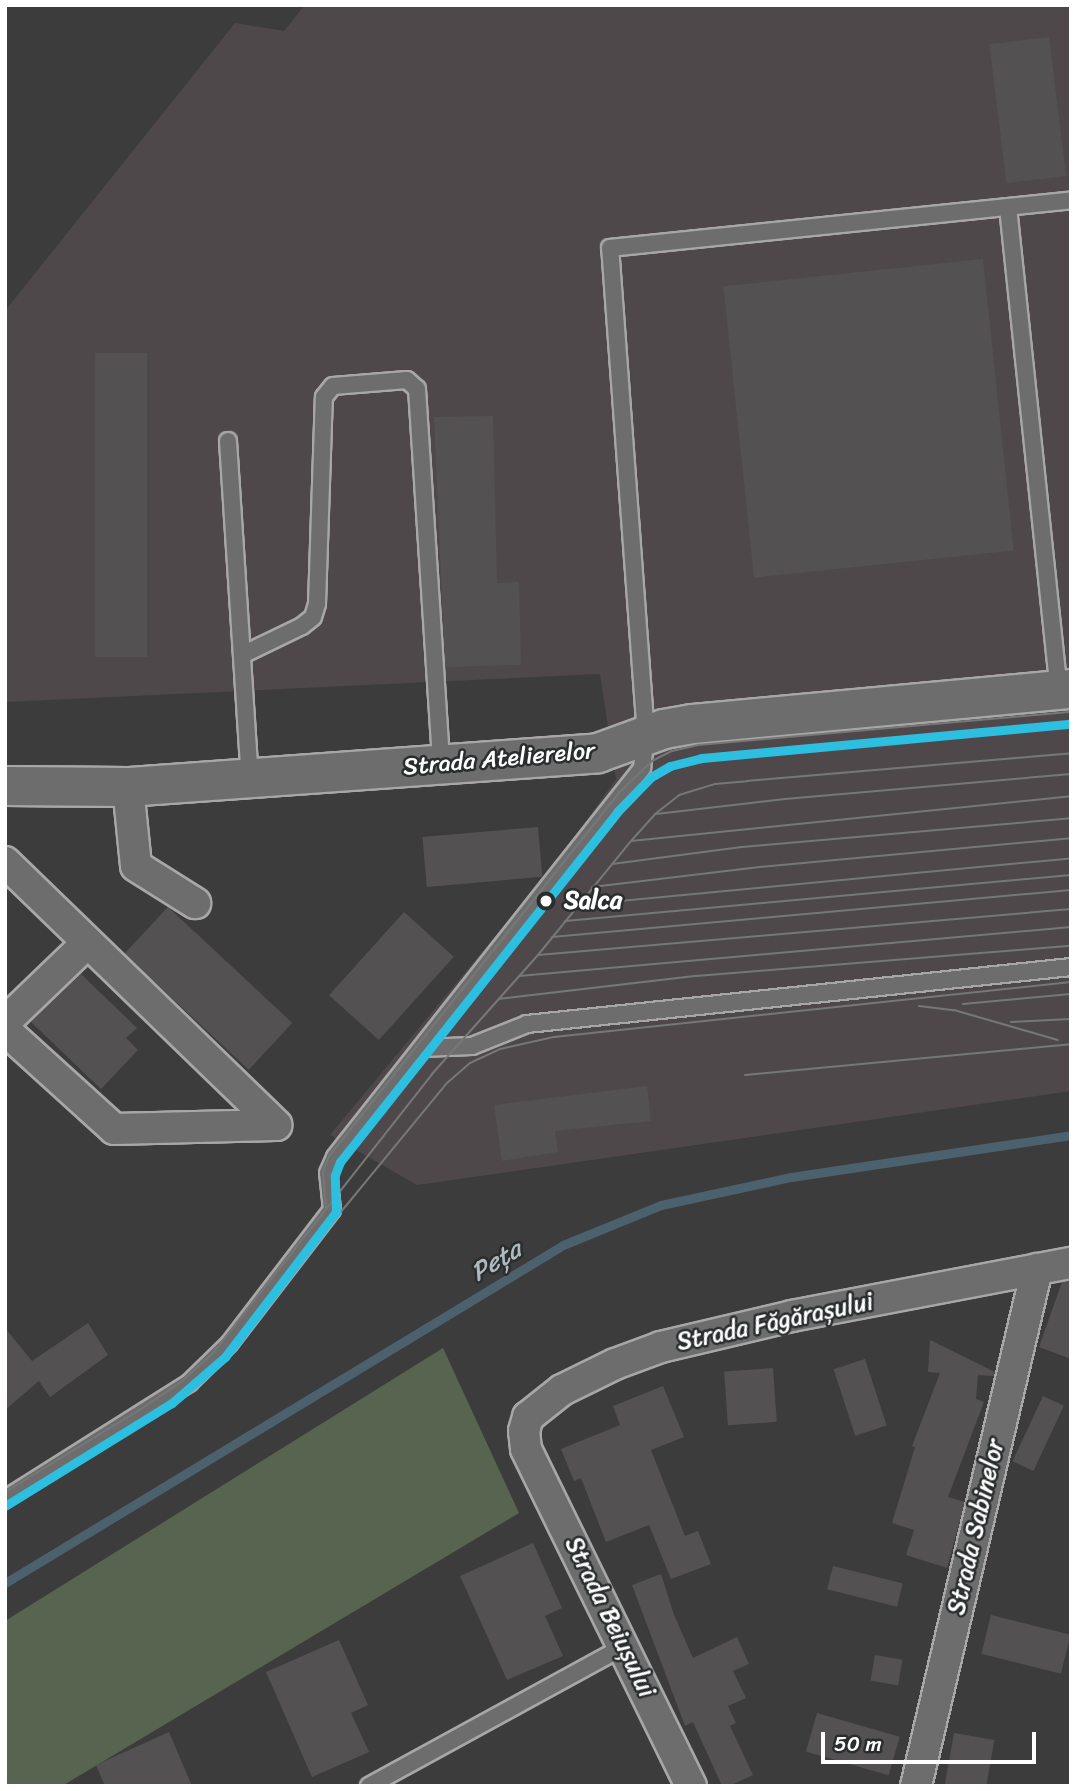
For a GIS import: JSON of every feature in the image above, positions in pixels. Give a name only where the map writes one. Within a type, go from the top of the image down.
[{"type":"main road","name":"Strada Atelierelor","points":[[5,786],[128,787],[598,752],[693,724],[1065,690]]},
{"type":"street","points":[[128,787],[136,866],[195,903]]},
{"type":"street","points":[[5,862],[276,1125],[114,1129],[5,1030]]},
{"type":"street","points":[[5,1022],[87,943]]},
{"type":"street","name":"Strada Făgărașului","points":[[526,1450],[524,1432],[528,1417],[543,1403],[615,1364],[661,1347],[709,1333],[1071,1263]]},
{"type":"street","name":"Strada Sabinelor","points":[[916,1786],[1037,1269]]},
{"type":"street","name":"Strada Beiușului","points":[[526,1450],[625,1646],[691,1786]]},
{"type":"lane","points":[[5,1499],[145,1413],[207,1367],[331,1210],[330,1165],[642,768],[646,736],[610,248],[1071,200]]},
{"type":"lane","points":[[1008,206],[1065,690]]},
{"type":"lane","points":[[242,655],[302,626],[313,617],[317,604],[324,397],[333,386],[407,380],[417,389],[441,765]]},
{"type":"lane","points":[[228,441],[250,780]]},
{"type":"lane","points":[[422,1048],[472,1046],[527,1024],[1071,967]]},
{"type":"lane","points":[[369,1786],[625,1646]]},
{"type":"shaded area","points":[[305,5],[1071,5],[1071,1091],[417,1185],[330,1135],[561,857],[616,779],[600,674],[5,702],[5,311],[235,23],[284,31]]},
{"type":"green space","points":[[443,1348],[519,1513],[62,1786],[5,1786],[5,1621]]},
{"type":"building","points":[[1049,37],[1066,176],[1007,183],[989,44]]},
{"type":"building","points":[[983,259],[1014,550],[754,578],[723,286]]},
{"type":"building","points":[[95,353],[147,353],[147,657],[95,657]]},
{"type":"building","points":[[493,416],[497,583],[519,582],[521,665],[445,667],[434,417]]},
{"type":"building","points":[[538,827],[542,877],[427,887],[422,837]]},
{"type":"building","points":[[168,907],[292,1023],[249,1070],[124,954]]},
{"type":"building","points":[[404,912],[454,957],[379,1040],[329,995]]},
{"type":"building","points":[[81,974],[137,1028],[126,1038],[138,1050],[101,1089],[31,1022]]},
{"type":"building","points":[[647,1086],[651,1121],[555,1131],[558,1152],[502,1161],[494,1105]]},
{"type":"building","points":[[1071,1281],[1071,1359],[1039,1347],[1062,1282]]},
{"type":"building","points":[[88,1323],[108,1355],[50,1397],[39,1381],[5,1410],[5,1328],[32,1361]]},
{"type":"building","points":[[930,1340],[995,1372],[994,1376],[978,1375],[976,1399],[984,1402],[948,1497],[965,1502],[947,1568],[906,1555],[914,1530],[892,1523],[915,1447],[912,1446],[940,1373],[928,1372]]},
{"type":"building","points":[[865,1359],[887,1426],[855,1436],[834,1369]]},
{"type":"building","points":[[773,1368],[777,1422],[728,1425],[724,1371]]},
{"type":"building","points":[[663,1386],[684,1437],[651,1450],[685,1536],[698,1531],[711,1564],[671,1579],[649,1525],[606,1542],[581,1478],[574,1481],[561,1449],[620,1425],[613,1406]]},
{"type":"building","points":[[1043,1396],[1064,1406],[1033,1471],[1013,1461]]},
{"type":"building","points":[[533,1543],[562,1608],[545,1616],[563,1656],[507,1680],[460,1576]]},
{"type":"building","points":[[833,1566],[903,1583],[897,1607],[827,1589]]},
{"type":"building","points":[[661,1574],[674,1615],[693,1658],[737,1637],[749,1664],[733,1671],[746,1698],[728,1706],[736,1723],[730,1726],[753,1775],[729,1786],[722,1786],[693,1722],[685,1726],[632,1585]]},
{"type":"building","points":[[991,1615],[1071,1635],[1061,1674],[981,1654]]},
{"type":"building","points":[[339,1640],[368,1705],[351,1713],[369,1752],[312,1777],[266,1672]]},
{"type":"building","points":[[875,1655],[903,1660],[898,1685],[870,1681]]},
{"type":"building","points":[[817,1713],[900,1737],[889,1775],[806,1751]]},
{"type":"building","points":[[169,1732],[192,1786],[105,1786],[96,1765]]},
{"type":"building","points":[[954,1733],[994,1740],[986,1786],[945,1786]]},
{"type":"waterway","name":"Peța","points":[[5,1583],[563,1245],[661,1205],[791,1177],[1071,1135]]},
{"type":"tram line","points":[[326,1207],[323,1172],[329,1156],[620,792],[652,761],[672,751],[699,745],[1071,712]]},
{"type":"tram line","points":[[5,1492],[141,1409],[181,1382],[212,1354],[432,1074],[538,955],[631,841],[655,814],[679,795],[715,784],[1071,753]]},
{"type":"tram line","points":[[656,814],[785,799],[1071,774]]},
{"type":"tram line","points":[[631,841],[1071,796]]},
{"type":"tram line","points":[[612,864],[742,847],[1071,818]]},
{"type":"tram line","points":[[592,887],[760,867],[1071,838]]},
{"type":"tram line","points":[[578,905],[1071,858]]},
{"type":"tram line","points":[[565,921],[1071,875]]},
{"type":"tram line","points":[[552,937],[1071,890]]},
{"type":"tram line","points":[[538,955],[1071,909]]},
{"type":"tram line","points":[[519,976],[1071,927]]},
{"type":"tram line","points":[[499,999],[696,976],[1071,946]]},
{"type":"tram line","points":[[308,1252],[447,1083],[470,1063],[500,1049],[554,1037],[1071,982]]},
{"type":"tram line","points":[[963,1004],[1071,994]]},
{"type":"tram line","points":[[919,1006],[954,1010],[1058,1040]]},
{"type":"tram line","points":[[1011,1022],[1071,1019]]},
{"type":"tram line","points":[[745,1075],[1071,1044]]},
{"type":"transit line","points":[[5,1506],[172,1403],[225,1357],[336,1212],[335,1175],[340,1162],[617,812],[651,777],[670,766],[701,758],[1071,724]]},
{"type":"place","name":"Salca","points":[[546,901]]}]
